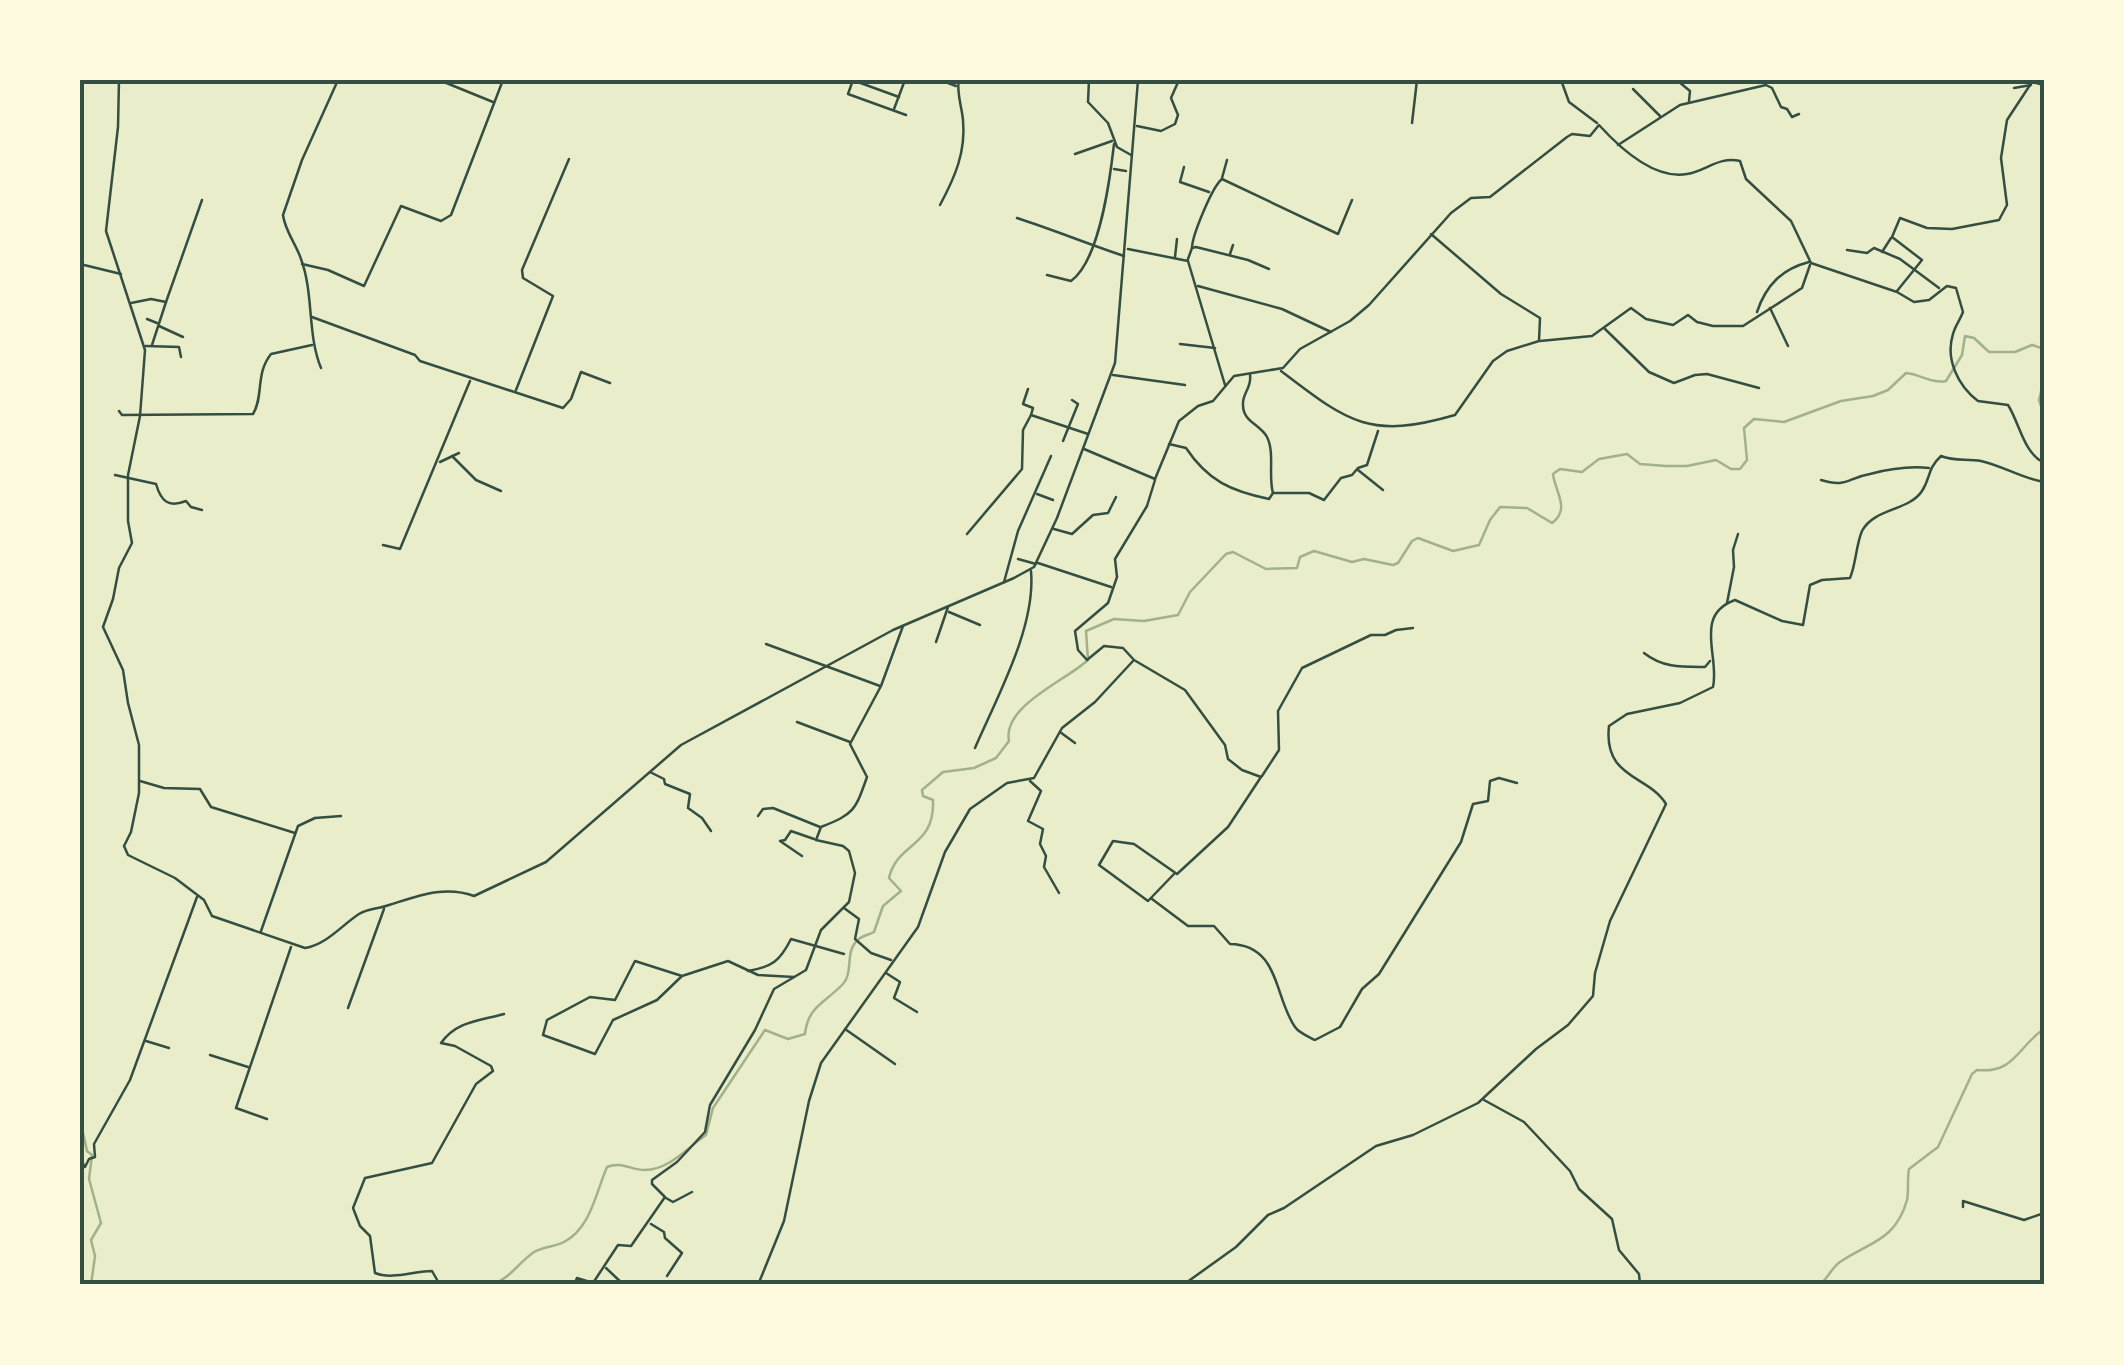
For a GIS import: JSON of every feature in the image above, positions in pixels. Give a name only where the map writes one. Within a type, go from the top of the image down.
[{"type":"street","points":[[119,80],[118,128],[106,231],[144,346],[140,414],[129,478],[132,544],[119,568],[103,628],[123,670],[140,745],[139,794],[132,832],[124,843],[126,853],[170,875],[198,896],[212,916],[291,946],[313,946],[364,910],[428,892],[459,890],[474,896],[546,862],[681,746],[903,625],[1031,569],[1052,529],[1111,374],[1126,256],[1138,80]]},
{"type":"street","points":[[321,368],[302,264],[283,222],[283,212],[338,80]]},
{"type":"street","points":[[438,80],[493,102]]},
{"type":"street","points":[[302,264],[328,270],[364,286],[402,206],[441,222],[451,216],[503,80]]},
{"type":"street","points":[[899,97],[853,80],[848,94],[906,115]]},
{"type":"street","points":[[894,111],[904,82],[896,80]]},
{"type":"street","points":[[940,80],[957,87]]},
{"type":"street","points":[[940,205],[963,155],[963,119],[957,87],[960,80]]},
{"type":"street","points":[[1047,275],[1074,280],[1102,218],[1114,142],[1108,122],[1087,99],[1088,80]]},
{"type":"street","points":[[1135,128],[1147,126],[1161,131],[1174,124],[1178,116],[1171,98],[1179,80]]},
{"type":"street","points":[[1412,123],[1417,80]]},
{"type":"street","points":[[1280,370],[1345,416],[1379,428],[1456,415],[1494,361],[1507,352],[1538,342],[1584,338],[1630,308],[1648,320],[1673,326],[1688,315],[1698,322],[1734,327],[1802,287],[1810,262],[1792,221],[1746,179],[1740,161],[1722,160],[1680,174],[1632,158],[1569,102],[1561,80]]},
{"type":"street","points":[[1882,252],[1900,218],[1926,228],[1952,229],[1999,220],[2007,205],[2001,158],[2009,115],[2034,81],[2044,85]]},
{"type":"street","points":[[1679,82],[1690,91],[1690,102]]},
{"type":"street","points":[[1618,145],[1660,116],[1690,102],[1766,85],[1772,88],[1781,107],[1792,116],[1798,114]]},
{"type":"street","points":[[2014,88],[2030,85]]},
{"type":"street","points":[[1633,89],[1660,116]]},
{"type":"street","points":[[1261,778],[1228,759],[1225,745],[1184,690],[1134,660],[1125,649],[1106,646],[1087,660],[1076,642],[1074,631],[1106,606],[1117,576],[1115,559],[1147,506],[1179,421],[1212,400],[1234,376],[1280,370],[1300,349],[1369,305],[1431,234],[1469,199],[1490,197],[1566,137],[1588,137],[1599,126]]},
{"type":"street","points":[[1075,154],[1114,142]]},
{"type":"street","points":[[1114,142],[1132,156]]},
{"type":"street","points":[[515,392],[553,296],[522,278],[522,270],[569,159]]},
{"type":"street","points":[[1225,384],[1187,260],[1210,193],[1222,179],[1228,160]]},
{"type":"street","points":[[1112,168],[1126,171]]},
{"type":"street","points":[[1184,168],[1180,182],[1210,193]]},
{"type":"street","points":[[1222,179],[1338,234],[1352,200]]},
{"type":"street","points":[[152,345],[202,200]]},
{"type":"street","points":[[1018,218],[1126,256]]},
{"type":"street","points":[[1431,234],[1500,294],[1540,318],[1538,342]]},
{"type":"street","points":[[1892,237],[1922,258],[1896,292]]},
{"type":"street","points":[[1175,258],[1177,239]]},
{"type":"street","points":[[1229,256],[1233,245]]},
{"type":"street","points":[[1126,248],[1187,260]]},
{"type":"street","points":[[1192,248],[1269,269]]},
{"type":"street","points":[[1847,250],[1868,252],[1874,248],[1900,259],[1940,289]]},
{"type":"street","points":[[1757,314],[1764,293],[1785,270],[1810,262],[1914,302],[1932,298],[1940,289],[1956,288],[1963,306],[1950,355],[1958,377],[1978,401],[2008,405],[2030,452],[2044,463]]},
{"type":"street","points":[[80,264],[121,274]]},
{"type":"street","points":[[1196,285],[1282,309],[1331,332]]},
{"type":"street","points":[[130,303],[151,299],[166,302]]},
{"type":"street","points":[[1769,306],[1788,346]]},
{"type":"street","points":[[312,317],[416,355],[420,361],[470,380],[565,408],[580,373],[610,383]]},
{"type":"street","points":[[146,319],[183,337]]},
{"type":"street","points":[[1604,328],[1649,372],[1674,383],[1707,374],[1759,388]]},
{"type":"street","points":[[119,410],[122,414],[254,414],[258,408],[258,380],[267,358],[314,344]]},
{"type":"street","points":[[1180,344],[1216,348]]},
{"type":"street","points":[[144,346],[179,347],[181,358]]},
{"type":"street","points":[[1168,444],[1186,448],[1200,469],[1235,490],[1269,499],[1273,494],[1268,438],[1248,420],[1243,408],[1252,385],[1250,373]]},
{"type":"street","points":[[1111,374],[1184,385]]},
{"type":"street","points":[[383,545],[400,548],[470,380]]},
{"type":"street","points":[[967,534],[1022,469],[1023,430],[1033,408],[1023,404],[1028,390]]},
{"type":"street","points":[[1063,441],[1078,404],[1072,400]]},
{"type":"street","points":[[1031,415],[1089,434]]},
{"type":"street","points":[[1273,494],[1309,493],[1324,500],[1341,478],[1354,475],[1370,462],[1379,428]]},
{"type":"street","points":[[1084,449],[1156,478]]},
{"type":"street","points":[[438,462],[459,453]]},
{"type":"street","points":[[452,456],[482,484],[502,491]]},
{"type":"street","points":[[1003,583],[1020,526],[1051,456]]},
{"type":"street","points":[[1183,1285],[1236,1248],[1268,1215],[1376,1146],[1413,1134],[1483,1099],[1568,1025],[1592,998],[1608,924],[1666,807],[1662,796],[1631,778],[1613,757],[1609,726],[1627,714],[1680,704],[1710,689],[1715,680],[1710,659],[1711,625],[1716,612],[1735,600],[1782,621],[1804,624],[1810,584],[1850,578],[1863,529],[1919,494],[1930,468],[1942,456],[1955,461],[1980,461],[2044,482]]},
{"type":"street","points":[[1821,480],[1844,484],[1866,474],[1914,466],[1930,468]]},
{"type":"street","points":[[1357,469],[1366,472],[1383,490]]},
{"type":"street","points":[[115,475],[156,484],[158,494],[169,504],[186,502],[202,510]]},
{"type":"street","points":[[1035,494],[1053,500]]},
{"type":"street","points":[[1052,529],[1072,534],[1093,514],[1108,513],[1116,497]]},
{"type":"street","points":[[1726,603],[1734,567],[1732,550],[1738,534]]},
{"type":"street","points":[[1018,559],[1114,588]]},
{"type":"street","points":[[975,748],[998,692],[1011,676],[1032,592],[1031,569]]},
{"type":"street","points":[[947,609],[980,625]]},
{"type":"street","points":[[936,642],[947,609]]},
{"type":"street","points":[[816,840],[821,827],[854,812],[866,781],[851,742],[882,686],[903,625]]},
{"type":"street","points":[[1174,874],[1125,841],[1112,842],[1099,865],[1148,901],[1226,828],[1261,778],[1278,750],[1278,711],[1302,668],[1371,635],[1413,628]]},
{"type":"street","points":[[766,644],[882,686]]},
{"type":"street","points":[[1644,653],[1676,667],[1705,668],[1710,659]]},
{"type":"street","points":[[758,1285],[783,1224],[816,1077],[843,1029],[922,919],[945,852],[970,808],[1006,783],[1029,780],[1042,767],[1059,731],[1077,713],[1096,702],[1134,660]]},
{"type":"street","points":[[797,722],[851,742]]},
{"type":"street","points":[[1059,731],[1075,744]]},
{"type":"street","points":[[648,771],[664,779],[664,784],[690,794],[688,808],[711,831]]},
{"type":"street","points":[[1150,898],[1188,926],[1218,928],[1230,944],[1246,946],[1267,962],[1294,1026],[1315,1040],[1342,1025],[1362,988],[1379,974],[1464,837],[1473,804],[1488,801],[1490,781],[1499,778],[1517,783]]},
{"type":"street","points":[[138,780],[164,788],[200,789],[211,806],[294,833]]},
{"type":"street","points":[[1029,780],[1041,791],[1028,820],[1043,829],[1040,844],[1046,856],[1044,867],[1060,893]]},
{"type":"street","points":[[758,816],[763,809],[773,808],[821,827]]},
{"type":"street","points":[[260,932],[300,824],[341,816]]},
{"type":"street","points":[[692,1192],[673,1202],[652,1180],[677,1162],[705,1132],[710,1105],[755,1030],[774,989],[808,968],[821,930],[844,908],[854,888],[854,861],[843,846],[790,831],[785,840],[780,840],[802,856]]},
{"type":"street","points":[[80,1159],[85,1167],[93,1158],[94,1144],[130,1080],[198,896]]},
{"type":"street","points":[[348,1008],[385,907]]},
{"type":"street","points":[[844,908],[859,919],[855,939],[872,953],[892,961]]},
{"type":"street","points":[[748,970],[772,966],[791,939],[844,954]]},
{"type":"street","points":[[268,1120],[236,1108],[291,946]]},
{"type":"street","points":[[682,976],[634,961],[615,1000],[588,998],[547,1020],[543,1034],[594,1054],[612,1020],[657,1000],[682,976],[728,961],[766,976],[795,977]]},
{"type":"street","points":[[884,972],[900,982],[894,998],[917,1012]]},
{"type":"street","points":[[440,1285],[432,1271],[375,1274],[370,1236],[360,1226],[353,1208],[365,1178],[428,1166],[434,1160],[476,1084],[493,1071],[462,1050],[442,1043],[465,1022],[504,1014]]},
{"type":"street","points":[[843,1029],[895,1064]]},
{"type":"street","points":[[145,1040],[169,1048]]},
{"type":"street","points":[[210,1055],[250,1068]]},
{"type":"street","points":[[1483,1099],[1524,1122],[1570,1170],[1578,1189],[1612,1219],[1619,1250],[1639,1274],[1640,1285]]},
{"type":"street","points":[[574,1285],[578,1278],[593,1283],[618,1245],[631,1246],[665,1197]]},
{"type":"street","points":[[1963,1207],[1963,1201],[2024,1220],[2044,1213]]},
{"type":"street","points":[[649,1223],[664,1232],[665,1238],[682,1254],[667,1276]]},
{"type":"street","points":[[605,1266],[624,1285]]},
{"type":"street","points":[[2037,1285],[2044,1277]]},
{"type":"waterway","points":[[491,1285],[534,1252],[561,1244],[581,1228],[607,1167],[654,1169],[706,1135],[713,1108],[765,1030],[788,1039],[805,1034],[814,1011],[846,979],[854,944],[874,932],[883,906],[901,891],[889,878],[893,866],[922,836],[932,816],[933,800],[923,796],[922,790],[943,772],[974,768],[996,758],[1009,741],[1015,716],[1025,705],[1088,660],[1086,631],[1114,619],[1144,621],[1178,615],[1190,592],[1226,554],[1233,552],[1266,569],[1297,568],[1300,557],[1314,551],[1352,562],[1364,559],[1393,565],[1418,538],[1453,551],[1479,545],[1500,507],[1527,508],[1552,523],[1561,506],[1553,474],[1560,469],[1582,472],[1599,459],[1627,454],[1640,464],[1666,466],[1716,460],[1731,469],[1740,469],[1747,460],[1744,428],[1754,419],[1784,422],[1841,401],[1873,396],[1888,390],[1906,373],[1946,381],[1962,355],[1965,336],[1974,338],[1989,352],[2015,352],[2032,345],[2044,349]]},
{"type":"waterway","points":[[2044,380],[2039,400],[2044,415]]},
{"type":"waterway","points":[[1819,1285],[1837,1264],[1881,1238],[1896,1224],[1907,1200],[1909,1169],[1938,1147],[1972,1074],[2000,1068],[2044,1029]]},
{"type":"waterway","points":[[80,1119],[87,1151],[92,1155],[89,1179],[101,1223],[91,1240],[95,1256],[91,1285]]}]
